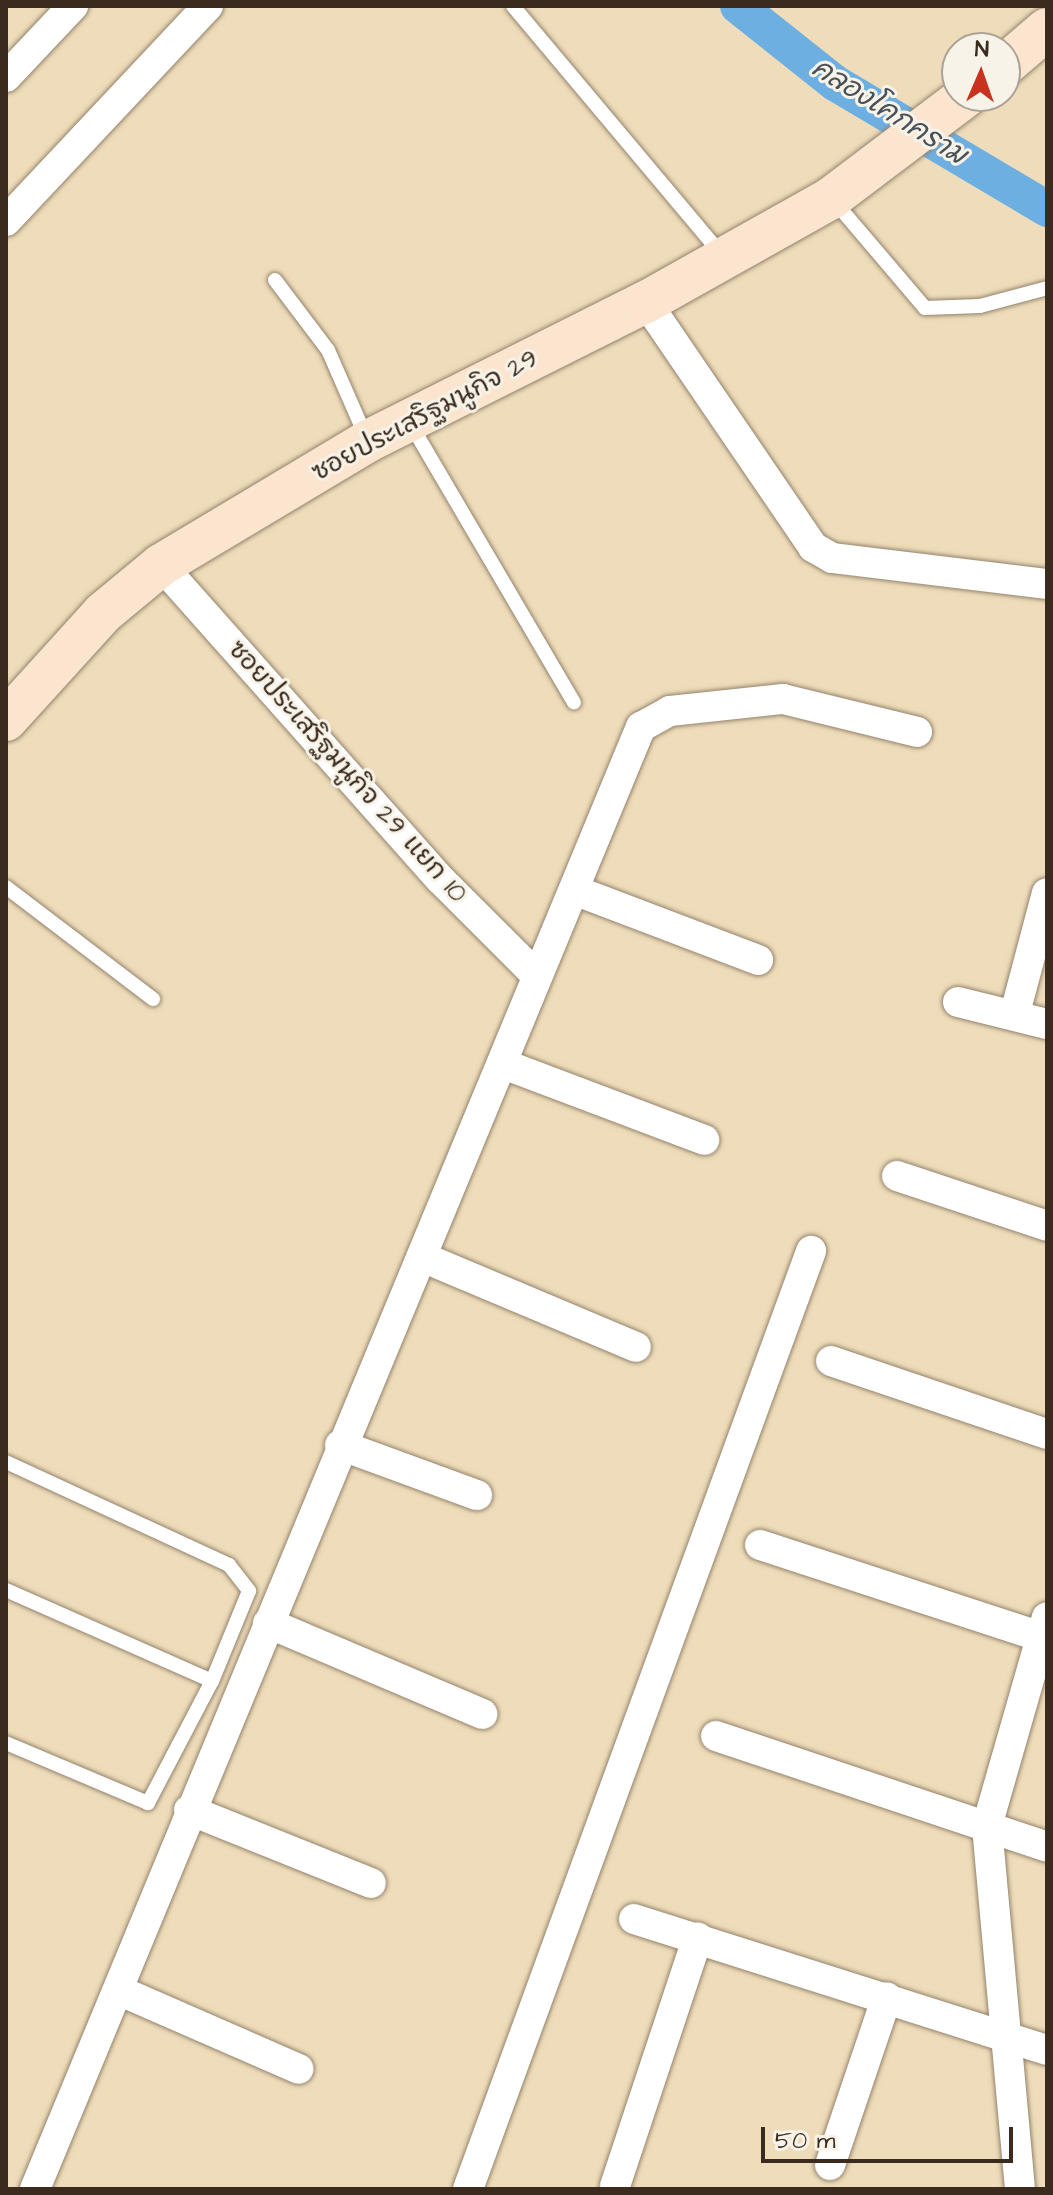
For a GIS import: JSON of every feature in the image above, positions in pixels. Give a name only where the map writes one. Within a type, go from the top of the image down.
[{"type":"street","points":[[6,77],[73,6]]},
{"type":"street","points":[[6,221],[208,6]]},
{"type":"street","points":[[1021,51],[1047,29]]},
{"type":"street","name":"ซอยประเสริฐมนูกิจ 29","points":[[6,720],[103,613],[161,565],[368,441],[646,302],[831,198],[945,112]]},
{"type":"street","points":[[646,302],[813,547],[832,558],[1047,584]]},
{"type":"street","name":"ซอยประเสริฐมนูกิจ 29 แยก 10","points":[[161,565],[537,976]]},
{"type":"street","points":[[35,2189],[340,1445],[506,1065],[537,976],[641,727],[654,716],[789,699],[917,732]]},
{"type":"street","points":[[574,890],[758,960]]},
{"type":"street","points":[[1015,1013],[1047,893]]},
{"type":"street","points":[[958,1002],[1015,1013],[1047,1024]]},
{"type":"street","points":[[506,1065],[704,1140]]},
{"type":"street","points":[[897,1176],[1047,1226]]},
{"type":"street","points":[[468,2189],[811,1251]]},
{"type":"street","points":[[422,1257],[636,1347]]},
{"type":"street","points":[[831,1361],[1047,1434]]},
{"type":"street","points":[[340,1445],[477,1495]]},
{"type":"street","points":[[760,1545],[1045,1631],[987,1826],[1020,2189]]},
{"type":"street","points":[[268,1623],[482,1714]]},
{"type":"street","points":[[716,1736],[1047,1847]]},
{"type":"street","points":[[189,1810],[371,1883]]},
{"type":"street","points":[[634,1919],[1047,2050]]},
{"type":"street","points":[[615,2186],[698,1937]]},
{"type":"street","points":[[118,1990],[299,2069]]},
{"type":"street","points":[[830,2165],[887,1997]]},
{"type":"lane","points":[[513,6],[725,259]]},
{"type":"lane","points":[[831,198],[925,308],[980,306],[1047,288]]},
{"type":"lane","points":[[275,280],[328,350],[368,441]]},
{"type":"lane","points":[[409,420],[574,702]]},
{"type":"lane","points":[[6,887],[153,999]]},
{"type":"lane","points":[[6,1462],[239,1571],[247,1603],[212,1681],[148,1803],[6,1743]]},
{"type":"lane","points":[[6,1590],[212,1681]]},
{"type":"waterway","name":"คลองโคกคราม","points":[[738,6],[835,83],[1047,209]]}]
